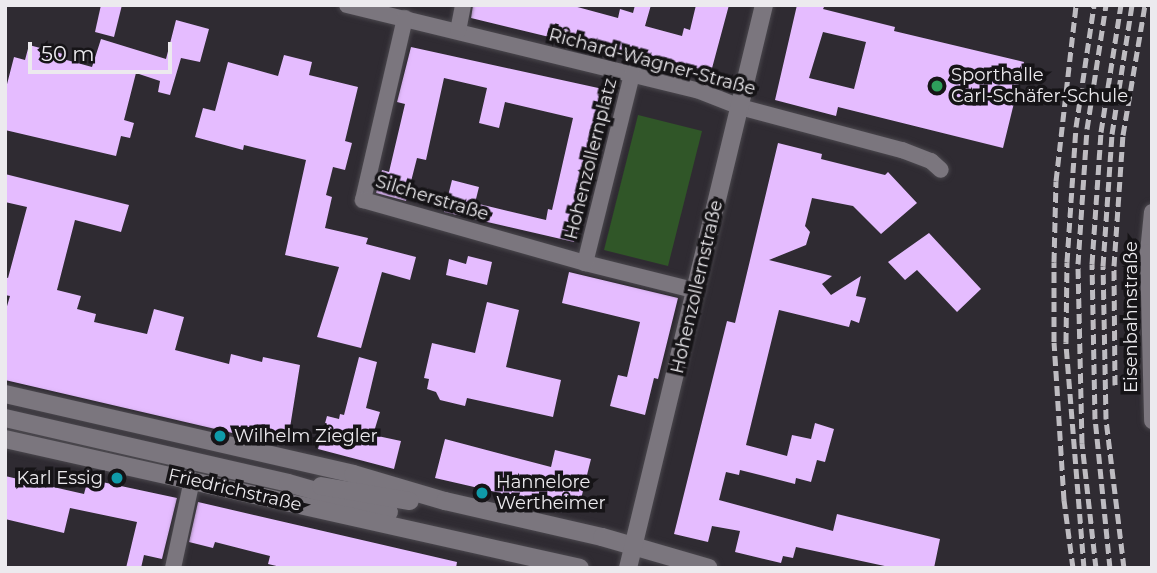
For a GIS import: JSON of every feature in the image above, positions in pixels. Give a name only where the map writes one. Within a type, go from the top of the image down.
[{"type":"main road","name":"Hohenzollernstraße","points":[[628,568],[764,5]]},
{"type":"main road","name":"Friedrichstraße","points":[[5,394],[353,474],[445,501],[602,537],[709,568]]},
{"type":"main road","name":"Friedrichstraße","points":[[5,418],[288,483],[431,526],[464,542]]},
{"type":"main road","name":"Friedrichstraße","points":[[5,439],[580,568]]},
{"type":"main road","name":"Friedrichstraße","points":[[288,483],[345,489],[417,502],[445,501]]},
{"type":"street","name":"Richard-Wagner-Straße","points":[[348,5],[697,90],[740,107],[902,150],[931,161],[941,170]]},
{"type":"street","points":[[458,31],[463,5]]},
{"type":"street","name":"Silcherstraße","points":[[405,19],[363,200],[585,263]]},
{"type":"street","name":"Hohenzollernplatz","points":[[632,74],[585,263],[697,291]]},
{"type":"street","name":"Eisenbahnstraße","points":[[1152,212],[1147,252],[1152,421]]},
{"type":"street","points":[[173,568],[192,480]]},
{"type":"green space","points":[[638,115],[702,131],[668,266],[604,250]]},
{"type":"building","points":[[101,5],[122,5],[114,37],[95,32]]},
{"type":"building","points":[[473,5],[570,5],[618,18],[620,9],[633,13],[635,5],[651,5],[645,26],[682,36],[684,28],[690,30],[696,5],[729,5],[711,72],[638,52],[636,58],[471,18]]},
{"type":"building","name":"Sporthalle Carl-Schäfer-Schule","points":[[797,5],[825,5],[823,9],[895,27],[894,31],[1024,62],[1003,148],[838,107],[836,116],[775,100]],"holes":[[[823,32],[866,42],[854,89],[809,78]]]},
{"type":"building","points":[[176,20],[209,29],[200,62],[181,58],[170,95],[158,92],[160,81],[136,73],[124,120],[134,123],[130,138],[121,136],[116,156],[5,130],[5,92],[14,57],[25,60],[29,45],[63,54],[63,59],[92,67],[101,39],[166,59]]},
{"type":"building","points":[[411,47],[612,91],[586,209],[574,242],[444,212],[452,180],[479,187],[475,203],[546,220],[548,209],[552,210],[573,118],[505,102],[499,128],[479,123],[487,88],[444,78],[426,160],[417,158],[406,201],[376,193],[382,170],[389,172],[405,104],[397,102]]},
{"type":"building","points":[[284,55],[312,62],[309,75],[358,87],[345,141],[352,143],[345,170],[333,167],[326,195],[332,197],[325,228],[368,238],[366,244],[416,257],[410,280],[382,272],[361,348],[317,337],[339,267],[285,255],[306,160],[244,145],[243,150],[195,137],[203,108],[215,111],[228,62],[278,76]]},
{"type":"building","points":[[778,143],[822,154],[821,159],[885,175],[888,172],[917,203],[881,234],[853,206],[812,198],[805,226],[810,232],[806,245],[769,260],[832,276],[822,284],[831,295],[861,276],[856,296],[866,298],[859,323],[851,320],[849,327],[779,310],[746,445],[787,456],[792,435],[811,439],[815,423],[834,429],[825,462],[817,460],[811,482],[796,478],[795,484],[740,470],[739,475],[726,472],[719,500],[833,531],[837,514],[940,539],[934,568],[894,568],[796,547],[793,558],[783,556],[781,563],[735,552],[740,531],[712,526],[708,542],[674,534],[727,321],[735,323]]},
{"type":"building","points":[[5,174],[129,205],[121,232],[75,220],[57,290],[81,296],[77,309],[96,314],[94,322],[147,334],[154,309],[184,317],[175,350],[229,364],[231,354],[262,362],[263,357],[300,365],[288,440],[243,428],[241,435],[5,380],[5,313],[10,296],[5,295],[5,277],[8,278],[27,207],[5,202]]},
{"type":"building","points":[[929,233],[981,289],[957,312],[917,270],[905,280],[888,262]]},
{"type":"building","points":[[468,256],[492,262],[487,285],[446,275],[449,259],[466,264]]},
{"type":"building","points":[[569,272],[678,298],[658,379],[654,378],[645,415],[610,406],[618,375],[627,377],[640,322],[562,303]]},
{"type":"building","points":[[487,302],[519,310],[506,367],[561,380],[553,417],[467,398],[465,406],[440,400],[436,392],[427,389],[429,379],[424,378],[432,343],[475,353]]},
{"type":"building","points":[[359,357],[377,362],[366,408],[380,412],[373,435],[401,441],[394,469],[318,449],[327,416],[339,419],[340,414],[344,415]]},
{"type":"building","points":[[445,439],[551,467],[555,450],[591,459],[578,511],[435,478]]},
{"type":"building","points":[[5,476],[84,494],[88,479],[177,498],[162,559],[144,555],[141,568],[126,568],[137,522],[70,508],[64,533],[5,519]]},
{"type":"building","points":[[198,502],[457,562],[456,568],[285,568],[268,564],[270,556],[215,542],[213,548],[189,542]]},
{"type":"railway","points":[[1073,568],[1064,500],[1054,342],[1054,262],[1056,181],[1076,5]]},
{"type":"railway","points":[[1084,568],[1066,342],[1067,262],[1076,127],[1094,5]]},
{"type":"railway","points":[[1096,568],[1082,443],[1078,264],[1087,129],[1106,5]]},
{"type":"railway","points":[[1110,568],[1095,419],[1092,264],[1101,132],[1121,5]]},
{"type":"railway","points":[[1124,568],[1106,419],[1103,266],[1112,134],[1132,5]]},
{"type":"railway","points":[[1115,385],[1114,266],[1123,135],[1145,5]]},
{"type":"place","name":"Sporthalle Carl-Schäfer-Schule","points":[[937,86]]},
{"type":"place","name":"Wilhelm Ziegler","points":[[220,436]]},
{"type":"place","name":"Karl Essig","points":[[117,478]]},
{"type":"place","name":"Hannelore Wertheimer","points":[[482,493]]}]
